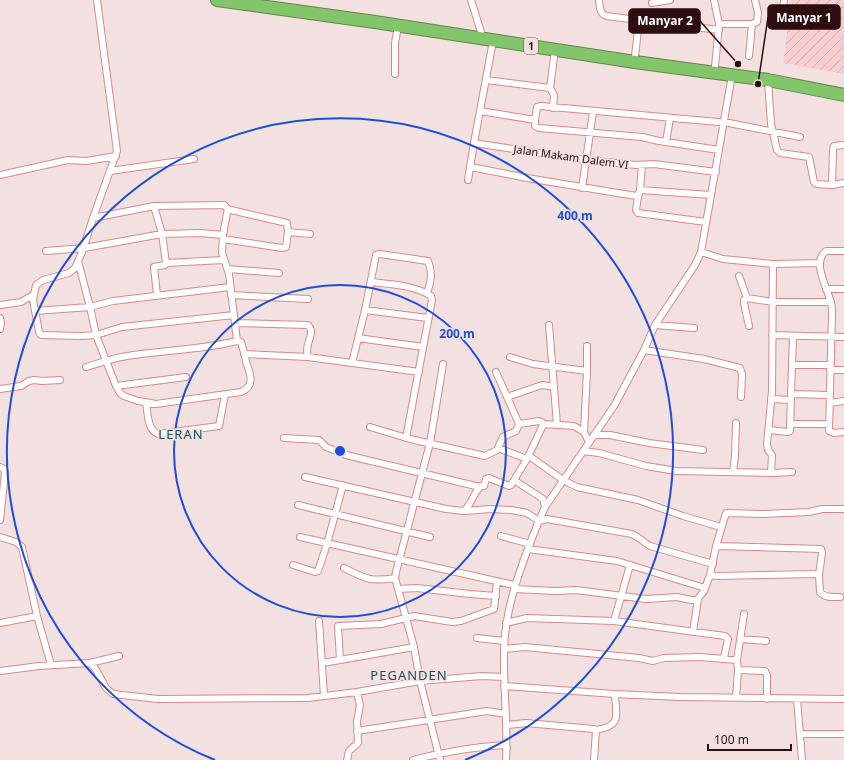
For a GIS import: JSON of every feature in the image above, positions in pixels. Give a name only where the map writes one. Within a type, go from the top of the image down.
[{"type":"highway","name":"1","points":[[217,0],[716,62],[768,74],[844,88]]},
{"type":"highway","name":"1","points":[[255,0],[399,23],[493,41],[635,62],[732,74],[844,95]]},
{"type":"street","points":[[97,0],[117,151],[84,248],[75,268],[69,273],[39,282],[36,285],[33,295],[39,332],[41,335],[96,335],[122,327],[234,315]]},
{"type":"street","points":[[471,0],[481,32]]},
{"type":"street","points":[[599,0],[600,11],[603,15],[639,21],[719,27],[752,24],[757,22],[755,0]]},
{"type":"street","points":[[652,3],[670,0]]},
{"type":"street","points":[[714,0],[719,27],[716,62]]},
{"type":"street","points":[[783,9],[784,0]]},
{"type":"street","points":[[636,51],[639,21]]},
{"type":"street","points":[[395,74],[395,43],[399,23]]},
{"type":"street","points":[[749,56],[752,24]]},
{"type":"street","points":[[468,180],[493,41]]},
{"type":"street","points":[[553,108],[554,95],[550,88],[555,50]]},
{"type":"street","points":[[506,760],[507,725],[504,686],[504,641],[506,623],[514,587],[538,521],[545,507],[614,406],[644,350],[655,325],[701,252],[732,74]]},
{"type":"street","points":[[486,80],[550,88]]},
{"type":"street","points":[[768,80],[768,98],[772,132],[776,150],[780,153],[809,157],[814,183],[832,185],[844,183]]},
{"type":"street","points":[[719,150],[635,136],[535,127],[534,120],[538,106],[729,123],[800,137]]},
{"type":"street","points":[[480,111],[534,120]]},
{"type":"street","points":[[582,188],[592,112]]},
{"type":"street","points":[[666,142],[670,118]]},
{"type":"street","name":"Jalan Makam Dalem VI","points":[[474,143],[585,160],[642,165],[654,164],[716,172]]},
{"type":"street","points":[[832,185],[833,148],[836,145],[844,145]]},
{"type":"street","points":[[0,175],[68,160],[87,161],[116,156]]},
{"type":"street","points":[[110,171],[194,159]]},
{"type":"street","points":[[642,165],[636,210],[638,213],[706,222]]},
{"type":"street","points":[[471,167],[582,188],[639,193],[711,195]]},
{"type":"street","points":[[46,251],[84,248],[162,234],[200,233],[282,248],[286,247],[288,232],[287,223],[229,210],[224,204],[154,206],[93,218]]},
{"type":"street","points":[[154,206],[162,234],[166,263]]},
{"type":"street","points":[[229,210],[227,213],[223,237],[222,253],[223,260],[228,269],[237,341]]},
{"type":"street","points":[[288,232],[310,234]]},
{"type":"street","points":[[844,251],[826,251],[821,257],[820,263],[822,277],[831,302],[830,432],[844,432]]},
{"type":"street","points":[[701,252],[723,259],[773,264],[820,263]]},
{"type":"street","points":[[352,363],[377,254],[427,260],[432,278],[427,293]]},
{"type":"street","points":[[157,295],[154,267],[165,265],[166,263],[223,260]]},
{"type":"street","points":[[78,261],[96,335],[106,360],[116,386],[124,396],[134,400],[156,404],[225,395],[245,391],[250,386],[251,376],[242,344],[237,341],[178,351],[128,356],[106,360],[86,367]]},
{"type":"street","points":[[771,473],[772,455],[768,450],[767,444],[771,399],[773,264]]},
{"type":"street","points":[[228,269],[279,273]]},
{"type":"street","points":[[739,276],[747,298]]},
{"type":"street","points":[[371,282],[406,286],[427,293],[431,296],[432,300],[406,438]]},
{"type":"street","points":[[35,311],[90,307],[113,301],[230,287]]},
{"type":"street","points":[[826,289],[844,289]]},
{"type":"street","points":[[0,305],[21,302],[33,295]]},
{"type":"street","points":[[231,295],[308,299]]},
{"type":"street","points":[[747,298],[773,302],[831,302]]},
{"type":"street","points":[[747,298],[744,300],[744,303],[749,326]]},
{"type":"street","points":[[365,310],[428,318]]},
{"type":"street","points":[[0,318],[0,329]]},
{"type":"street","points":[[235,323],[308,325],[312,332],[306,348],[308,357]]},
{"type":"street","points":[[549,325],[557,425]]},
{"type":"street","points":[[655,325],[694,328]]},
{"type":"street","points":[[772,335],[844,337]]},
{"type":"street","points":[[769,430],[789,432],[790,430],[793,336]]},
{"type":"street","points":[[358,338],[423,347]]},
{"type":"street","points":[[587,346],[584,432],[589,442]]},
{"type":"street","points":[[644,350],[704,359],[740,368],[742,374],[741,397]]},
{"type":"street","points":[[244,354],[308,357],[419,372]]},
{"type":"street","points":[[510,357],[552,367],[587,371]]},
{"type":"street","points":[[439,757],[420,681],[414,647],[395,578],[430,443],[443,364]]},
{"type":"street","points":[[793,365],[844,370]]},
{"type":"street","points":[[370,427],[406,438],[485,456],[495,452],[503,437],[516,431],[518,424],[496,372]]},
{"type":"street","points":[[116,386],[186,377]]},
{"type":"street","points":[[0,389],[21,386],[34,380],[60,380]]},
{"type":"street","points":[[507,397],[542,385],[554,387]]},
{"type":"street","points":[[146,403],[150,428],[153,432],[158,434],[219,426],[225,395]]},
{"type":"street","points":[[771,399],[830,395]]},
{"type":"street","points":[[830,403],[844,401]]},
{"type":"street","points":[[518,424],[539,421],[543,424],[570,424],[584,432]]},
{"type":"street","points":[[733,472],[736,423]]},
{"type":"street","points":[[464,510],[470,505],[480,487],[484,486],[487,478],[509,486],[512,485],[528,457],[543,424]]},
{"type":"street","points":[[790,424],[829,424]]},
{"type":"street","points":[[594,435],[610,435],[649,443],[703,450]]},
{"type":"street","points":[[284,438],[319,440],[330,450],[480,487]]},
{"type":"street","points":[[498,448],[528,457],[563,480],[577,487],[638,500],[721,528]]},
{"type":"street","points":[[583,451],[599,453],[646,466],[676,471],[792,472]]},
{"type":"street","points":[[0,467],[4,469],[5,473],[0,520]]},
{"type":"street","points":[[305,477],[446,509],[511,510],[527,513],[538,521],[547,519],[632,534],[650,546],[712,564]]},
{"type":"street","points":[[514,480],[543,499],[545,507]]},
{"type":"street","points":[[293,565],[317,572],[328,544],[343,485]]},
{"type":"street","points":[[298,505],[407,530],[430,537]]},
{"type":"street","points":[[693,632],[698,599],[705,588],[710,575],[724,516],[727,513],[763,514],[814,512],[822,509],[844,509]]},
{"type":"street","points":[[501,536],[529,546],[617,561],[705,588]]},
{"type":"street","points":[[300,537],[497,580],[514,587],[556,591],[576,590],[652,599],[677,597],[695,600],[698,599]]},
{"type":"street","points":[[0,538],[16,542],[22,547],[37,616],[51,665]]},
{"type":"street","points":[[716,546],[821,549],[822,553],[819,575],[820,592],[826,596],[840,597]]},
{"type":"street","points":[[614,621],[630,565]]},
{"type":"street","points":[[344,568],[368,580],[395,578]]},
{"type":"street","points":[[710,575],[819,575]]},
{"type":"street","points":[[340,660],[338,625],[381,624],[416,616],[452,622],[461,621],[494,609],[497,580]]},
{"type":"street","points":[[398,589],[417,588],[496,596]]},
{"type":"street","points":[[736,698],[738,670],[737,660],[744,614]]},
{"type":"street","points":[[0,623],[37,616]]},
{"type":"street","points":[[506,623],[527,618],[614,621],[728,637],[724,658]]},
{"type":"street","points":[[319,621],[324,696]]},
{"type":"street","points":[[477,638],[504,641]]},
{"type":"street","points":[[740,638],[766,641]]},
{"type":"street","points":[[322,663],[414,647]]},
{"type":"street","points":[[504,649],[525,647],[653,660],[664,658],[724,658],[737,660]]},
{"type":"street","points":[[0,671],[51,665],[90,663],[119,656]]},
{"type":"street","points":[[90,663],[95,668],[108,691],[116,695],[158,699],[308,698],[357,692],[420,681],[482,676],[504,677]]},
{"type":"street","points":[[738,670],[765,671],[767,675],[767,699]]},
{"type":"street","points":[[504,686],[615,694],[767,699],[844,699]]},
{"type":"street","points":[[347,760],[349,751],[358,743],[357,721],[360,705],[357,692]]},
{"type":"street","points":[[507,725],[526,723],[596,730],[606,729],[614,723],[616,714],[615,694]]},
{"type":"street","points":[[797,699],[802,760]]},
{"type":"street","points":[[357,731],[487,711],[506,714]]},
{"type":"street","points":[[594,760],[596,730]]},
{"type":"street","points":[[801,734],[844,734]]},
{"type":"street","points":[[413,760],[439,757],[480,746],[504,745],[507,748]]},
{"type":"shaded area","points":[[791,0],[844,0],[844,74],[783,63]]},
{"type":"place","name":"Manyar 2","points":[[738,64]]},
{"type":"place","name":"Manyar 1","points":[[758,84]]},
{"type":"district","name":"LERAN","points":[[181,434]]},
{"type":"district","name":"PEGANDEN","points":[[409,675]]}]
